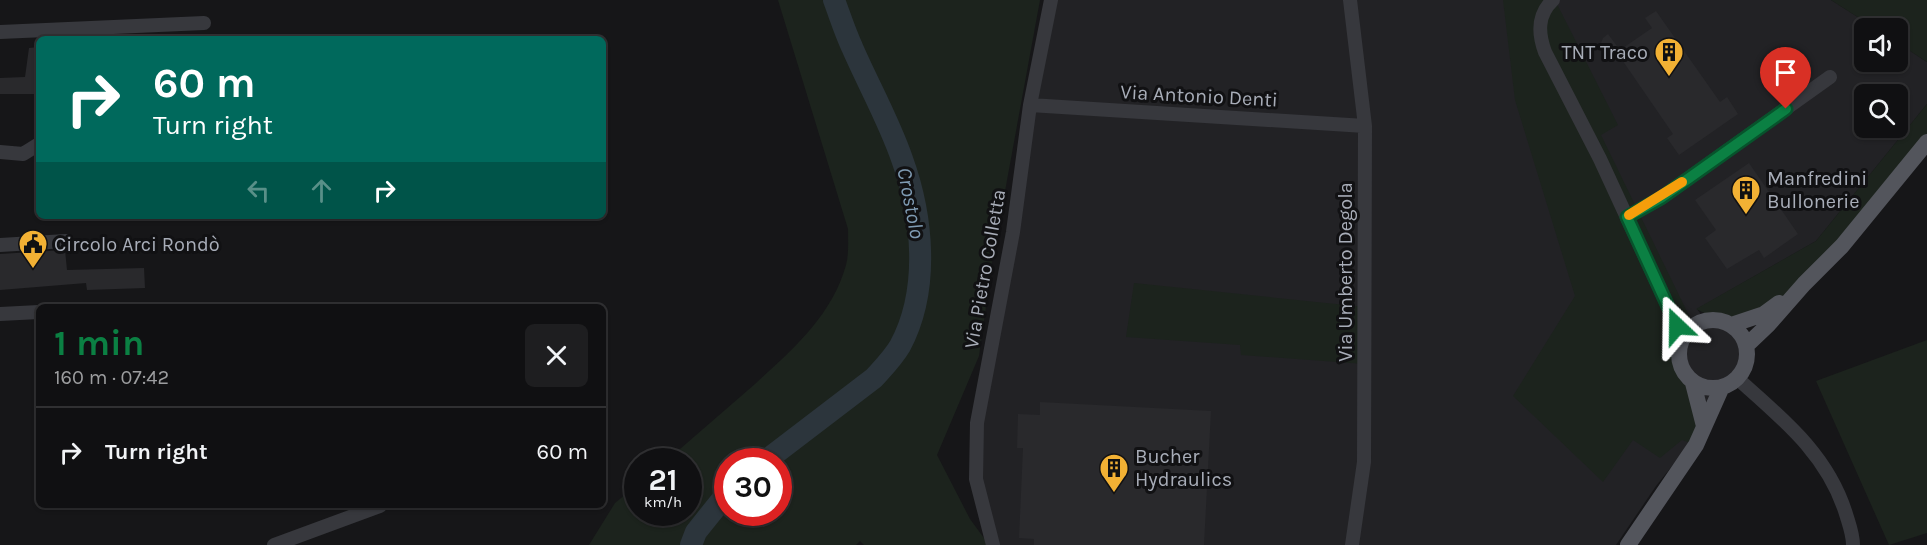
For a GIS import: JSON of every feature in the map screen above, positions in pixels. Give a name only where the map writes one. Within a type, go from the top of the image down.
[{"type":"main road","points":[[1747,345],[1842,246],[1927,142]]},
{"type":"main road","points":[[1731,325],[1764,314],[1804,284]]},
{"type":"main road","points":[[1693,382],[1711,389],[1721,388],[1738,379],[1748,356],[1747,345],[1738,330],[1719,320],[1706,321],[1694,326],[1685,335],[1679,352],[1682,369],[1693,382],[1704,426]]},
{"type":"main road","points":[[1628,545],[1696,445],[1721,388]]},
{"type":"street","name":"Via Pietro Colletta","points":[[993,545],[976,479],[977,423],[1013,232],[1030,105],[1051,0]]},
{"type":"street","name":"Via Umberto Degola","points":[[1350,0],[1365,126],[1364,462],[1352,545]]},
{"type":"street","points":[[1553,0],[1541,14],[1539,35],[1549,61],[1627,217],[1677,326],[1685,335]]},
{"type":"street","points":[[0,32],[204,23]]},
{"type":"street","points":[[1627,217],[1661,198],[1830,77]]},
{"type":"street","name":"Via Antonio Denti","points":[[1030,105],[1365,126]]},
{"type":"street","points":[[0,153],[23,154],[36,146]]},
{"type":"street","points":[[0,245],[66,241]]},
{"type":"street","points":[[0,314],[36,312]]},
{"type":"street","points":[[1738,379],[1794,428],[1817,455],[1843,504],[1853,537],[1853,545]]},
{"type":"street","points":[[274,545],[375,508]]},
{"type":"shaded area","points":[[778,0],[1040,0],[1001,213],[990,245],[992,264],[979,356],[937,455],[970,519],[989,545],[864,545],[860,541],[856,545],[589,545],[615,503],[624,496],[624,526],[702,526],[702,448],[681,448],[755,384],[809,331],[821,316],[840,283],[848,252],[848,229]]},
{"type":"shaded area","points":[[1051,0],[1831,0],[1859,18],[1854,18],[1854,72],[1908,72],[1908,50],[1927,62],[1927,104],[1908,127],[1908,84],[1854,84],[1854,138],[1899,138],[1816,241],[1697,309],[1706,321],[1719,320],[1731,325],[1747,345],[1748,356],[1745,365],[1738,379],[1721,389],[1704,426],[1656,486],[1616,545],[993,545],[984,515],[977,423]]},
{"type":"shaded area","points":[[1503,0],[1555,0],[1618,125],[1601,135],[1694,326],[1685,335],[1679,352],[1682,369],[1693,383],[1704,426],[1696,445],[1682,440],[1660,458],[1633,440],[1603,482],[1513,396],[1575,296],[1515,100]]},
{"type":"shaded area","points":[[1831,0],[1927,0],[1927,62],[1908,50],[1908,18],[1859,18]]},
{"type":"shaded area","points":[[1927,104],[1927,142],[1843,246],[1764,314],[1719,320],[1696,309],[1816,241],[1899,138],[1908,138],[1908,127]]},
{"type":"shaded area","points":[[1134,283],[1365,307],[1364,364],[1241,355],[1240,345],[1126,337]]},
{"type":"shaded area","points":[[1927,340],[1927,533],[1889,545],[1816,381]]},
{"type":"building","name":"TNT Traco","points":[[1656,11],[1720,102],[1727,97],[1738,114],[1679,155],[1667,138],[1673,134],[1618,54],[1610,59],[1601,43],[1608,34],[1620,50],[1652,28],[1645,18]]},
{"type":"building","points":[[36,47],[36,94],[0,94],[0,78],[25,77],[29,48]]},
{"type":"building","name":"Manfredini Bullonerie","points":[[1749,163],[1798,234],[1764,258],[1759,250],[1727,269],[1705,238],[1716,230],[1695,200]]},
{"type":"building","name":"Circolo Arci Rondò","points":[[65,250],[67,270],[144,268],[145,288],[87,290],[86,283],[0,290],[0,254]]},
{"type":"building","name":"Bucher Hydraulics","points":[[1040,402],[1211,411],[1204,545],[1034,545],[1034,539],[1019,538],[1023,448],[1017,448],[1018,414],[1040,415]]},
{"type":"waterway","name":"Crostolo","points":[[782,448],[874,378],[891,359],[910,324],[919,278],[919,229],[909,181],[891,131],[849,41],[834,0]]},
{"type":"waterway","name":"Crostolo","points":[[691,545],[696,532],[714,510]]},
{"type":"slow traffic","points":[[1629,215],[1661,198],[1682,182]]},
{"type":"place","name":"TNT Traco","points":[[1669,78]]},
{"type":"place","name":"Manfredini Bullonerie","points":[[1746,216]]},
{"type":"place","name":"Circolo Arci Rondò","points":[[33,270]]},
{"type":"place","name":"Bucher Hydraulics","points":[[1114,494]]},
{"type":"route","points":[[1677,326],[1627,217],[1661,198],[1786,109]]}]
